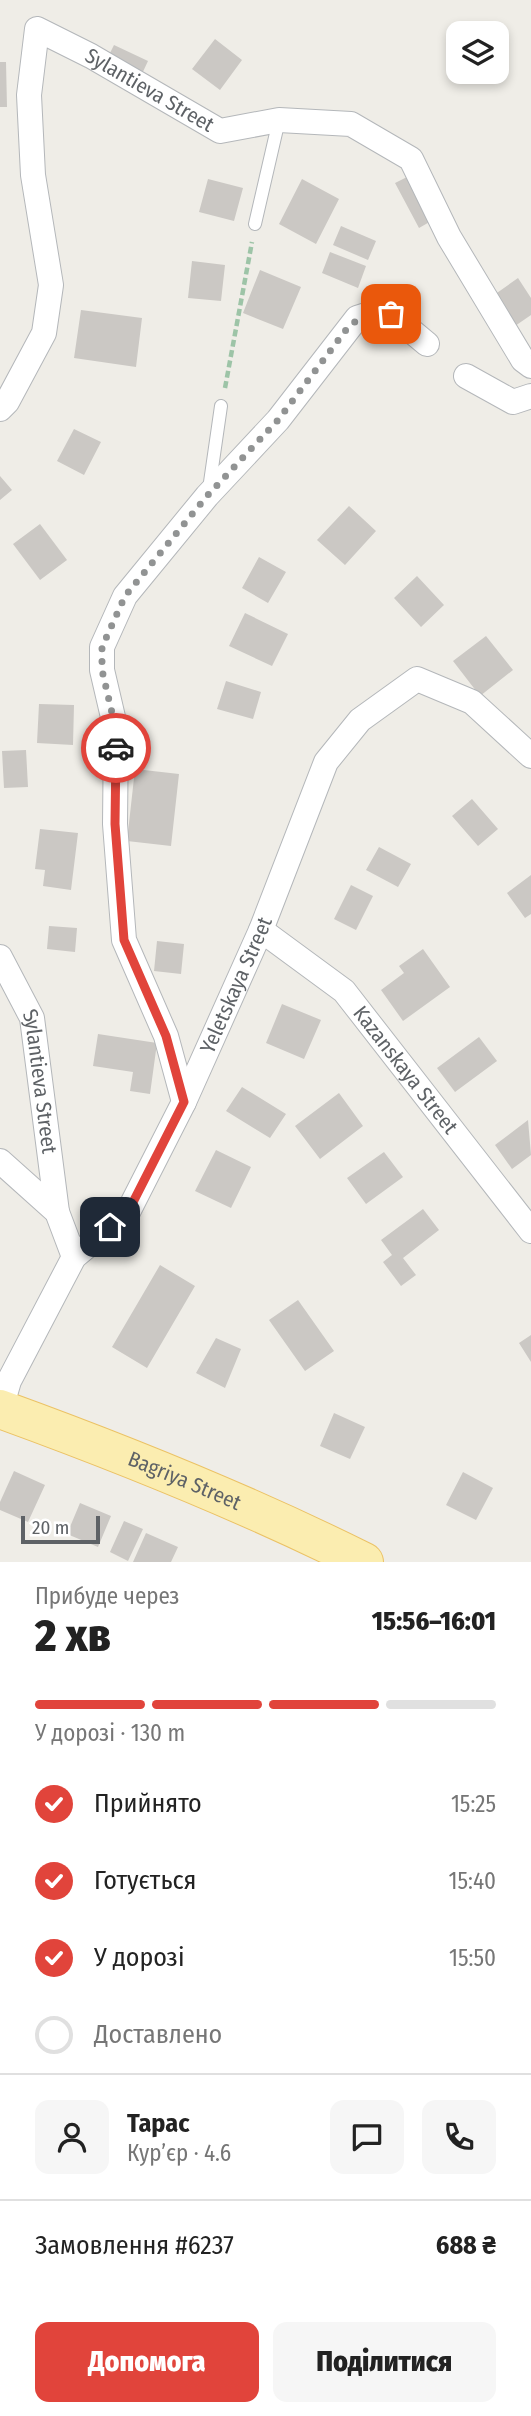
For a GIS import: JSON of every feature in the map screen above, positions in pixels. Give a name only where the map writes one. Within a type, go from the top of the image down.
[{"type":"main road","name":"Bagriya Street","points":[[0,1410],[108,1448],[240,1504],[364,1562]]},
{"type":"street","name":"Sylantieva Street","points":[[0,409],[8,402],[44,333],[51,285],[33,175],[29,95],[37,29],[91,56],[220,131],[279,120],[351,124],[411,159],[449,237],[523,360],[531,366]]},
{"type":"street","points":[[184,1102],[166,1036],[124,940],[115,824],[116,730],[102,670],[102,647],[125,596],[207,496],[278,420],[357,318],[379,311],[391,314],[428,344]]},
{"type":"street","points":[[466,376],[513,402],[531,396]]},
{"type":"street","name":"Yeletskaya Street","points":[[0,1410],[9,1381],[74,1256],[128,1212],[184,1102],[261,930],[326,762],[360,720],[417,679],[472,702],[531,756]]},
{"type":"street","name":"Kazanskaya Street","points":[[261,930],[344,991],[531,1231]]},
{"type":"street","name":"Sylantieva Street","points":[[0,957],[32,1018],[57,1212]]},
{"type":"street","points":[[0,1161],[57,1212],[74,1256]]},
{"type":"lane","points":[[255,224],[279,120]]},
{"type":"lane","points":[[207,496],[221,406]]},
{"type":"path","points":[[221,406],[255,224]]},
{"type":"building","points":[[215,39],[242,60],[220,90],[192,69]]},
{"type":"building","points":[[114,45],[148,61],[140,78],[106,61]]},
{"type":"building","points":[[0,62],[6,62],[7,107],[0,107]]},
{"type":"building","points":[[409,176],[433,220],[419,228],[395,183]]},
{"type":"building","points":[[208,179],[243,188],[234,221],[199,212]]},
{"type":"building","points":[[302,179],[339,199],[316,244],[279,224]]},
{"type":"building","points":[[341,226],[376,241],[368,260],[333,245]]},
{"type":"building","points":[[330,252],[366,266],[358,288],[322,273]]},
{"type":"building","points":[[192,261],[225,265],[221,301],[188,298]]},
{"type":"building","points":[[260,270],[301,287],[283,329],[243,313]]},
{"type":"building","points":[[518,278],[531,298],[531,315],[515,326],[494,295]]},
{"type":"building","points":[[81,310],[142,318],[136,367],[74,358]]},
{"type":"building","points":[[74,429],[101,442],[84,475],[57,461]]},
{"type":"building","points":[[0,476],[12,490],[0,500]]},
{"type":"building","points":[[349,506],[376,531],[345,565],[317,540]]},
{"type":"building","points":[[40,524],[67,560],[40,580],[13,544]]},
{"type":"building","points":[[259,557],[286,572],[268,603],[242,588]]},
{"type":"building","points":[[417,576],[444,605],[421,627],[394,598]]},
{"type":"building","points":[[245,613],[288,634],[272,666],[229,646]]},
{"type":"building","points":[[486,636],[513,670],[480,696],[453,661]]},
{"type":"building","points":[[226,681],[261,692],[253,719],[217,709]]},
{"type":"building","points":[[39,704],[74,705],[73,745],[37,743]]},
{"type":"building","points":[[26,750],[28,787],[4,788],[2,751]]},
{"type":"building","points":[[135,769],[179,774],[171,846],[127,841]]},
{"type":"building","points":[[472,799],[498,829],[478,846],[452,816]]},
{"type":"building","points":[[40,829],[78,833],[71,890],[43,886],[45,870],[35,869]]},
{"type":"building","points":[[379,847],[411,864],[398,887],[366,870]]},
{"type":"building","points":[[531,875],[531,914],[525,918],[507,893]]},
{"type":"building","points":[[351,885],[373,896],[356,930],[334,919]]},
{"type":"building","points":[[49,926],[77,928],[75,952],[47,949]]},
{"type":"building","points":[[157,941],[184,944],[181,974],[154,971]]},
{"type":"building","points":[[423,949],[450,987],[403,1021],[381,990],[404,973],[399,966]]},
{"type":"building","points":[[282,1004],[321,1020],[304,1059],[266,1043]]},
{"type":"building","points":[[98,1034],[157,1043],[150,1094],[130,1091],[133,1072],[93,1066]]},
{"type":"building","points":[[479,1037],[497,1061],[455,1092],[437,1068]]},
{"type":"building","points":[[242,1087],[286,1114],[270,1138],[226,1111]]},
{"type":"building","points":[[339,1093],[363,1126],[320,1159],[295,1126]]},
{"type":"building","points":[[528,1120],[531,1155],[512,1169],[495,1145]]},
{"type":"building","points":[[216,1150],[251,1167],[231,1208],[195,1191]]},
{"type":"building","points":[[384,1152],[403,1177],[366,1204],[347,1178]]},
{"type":"building","points":[[423,1209],[439,1230],[403,1258],[416,1275],[401,1286],[383,1262],[392,1255],[381,1240]]},
{"type":"building","points":[[160,1265],[195,1286],[147,1368],[112,1347]]},
{"type":"building","points":[[298,1300],[334,1351],[305,1371],[269,1320]]},
{"type":"building","points":[[531,1335],[531,1362],[519,1343]]},
{"type":"building","points":[[216,1338],[241,1349],[225,1388],[196,1373]]},
{"type":"building","points":[[334,1413],[365,1427],[350,1459],[320,1446]]},
{"type":"building","points":[[14,1471],[45,1485],[28,1522],[0,1510],[0,1502]]},
{"type":"building","points":[[463,1472],[493,1488],[476,1520],[446,1505]]},
{"type":"building","points":[[80,1503],[111,1516],[98,1547],[67,1534]]},
{"type":"building","points":[[124,1521],[143,1529],[128,1561],[110,1552]]},
{"type":"building","points":[[146,1533],[178,1547],[171,1562],[133,1562]]},
{"type":"way so far","points":[[116,748],[116,730],[102,670],[102,647],[125,596],[207,496],[278,420],[349,326],[368,313],[379,311],[391,314]]},
{"type":"route","points":[[110,1227],[128,1212],[184,1102],[166,1036],[124,940],[115,824],[116,748]]}]
